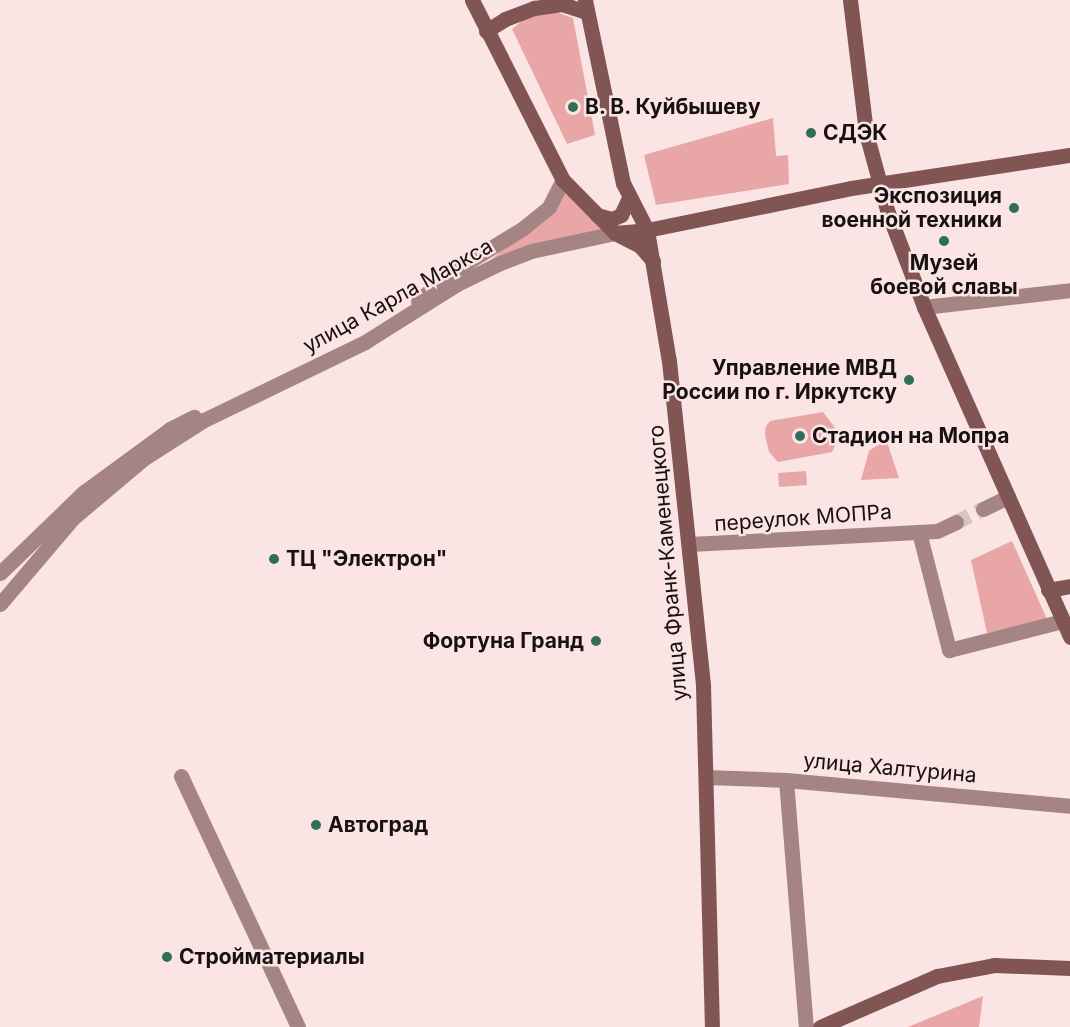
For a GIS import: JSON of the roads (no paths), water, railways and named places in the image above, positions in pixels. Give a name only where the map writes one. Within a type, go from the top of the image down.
[{"type":"main road","points":[[471,0],[563,180],[615,233],[640,246],[653,262]]},
{"type":"main road","points":[[850,0],[866,133],[879,184],[924,308],[1070,637]]},
{"type":"main road","points":[[486,31],[505,19],[534,8],[562,4],[586,6]]},
{"type":"main road","name":"улица Франк-Каменецкого","points":[[586,6],[618,163],[629,198],[647,230],[669,361],[690,544],[702,686],[712,1027]]},
{"type":"main road","name":"улица Карла Маркса","points":[[615,233],[647,230],[879,184],[1070,156]]},
{"type":"main road","points":[[597,215],[612,219],[621,215],[629,198]]},
{"type":"main road","points":[[1048,590],[1070,586]]},
{"type":"main road","points":[[820,1027],[938,976],[994,965],[1070,968]]},
{"type":"street","points":[[0,573],[84,492],[124,460],[170,429],[375,330],[418,301],[453,271],[522,229],[549,207],[563,180]]},
{"type":"street","name":"улица Карла Маркса","points":[[0,604],[73,518],[143,459],[204,420],[365,342],[457,284],[500,262],[537,249],[615,233]]},
{"type":"street","points":[[924,308],[1070,291]]},
{"type":"street","points":[[983,509],[1008,497]]},
{"type":"street","name":"переулок МОПРа","points":[[690,544],[937,531],[956,522]]},
{"type":"street","name":"переулок МОПРа","points":[[919,532],[949,650],[1063,621]]},
{"type":"street","points":[[181,776],[298,1027]]},
{"type":"street","name":"улица Халтурина","points":[[706,777],[786,780],[1070,806]]},
{"type":"street","points":[[786,780],[806,1027]]},
{"type":"tunnel","points":[[956,522],[983,509]]},
{"type":"place","name":"В. В. Куйбышеву","points":[[573,107]]},
{"type":"place","name":"СДЭК","points":[[811,133]]},
{"type":"place","name":"Экспозиция военной техники","points":[[1014,208]]},
{"type":"place","name":"Музей боевой славы","points":[[944,241]]},
{"type":"place","name":"Управление МВД России по г. Иркутску","points":[[909,380]]},
{"type":"place","name":"Стадион на Мопра","points":[[800,436]]},
{"type":"place","name":"ТЦ \"Электрон\"","points":[[274,559]]},
{"type":"place","name":"Фортуна Гранд","points":[[596,641]]},
{"type":"place","name":"Автоград","points":[[316,825]]},
{"type":"place","name":"Стройматериалы","points":[[167,957]]}]
